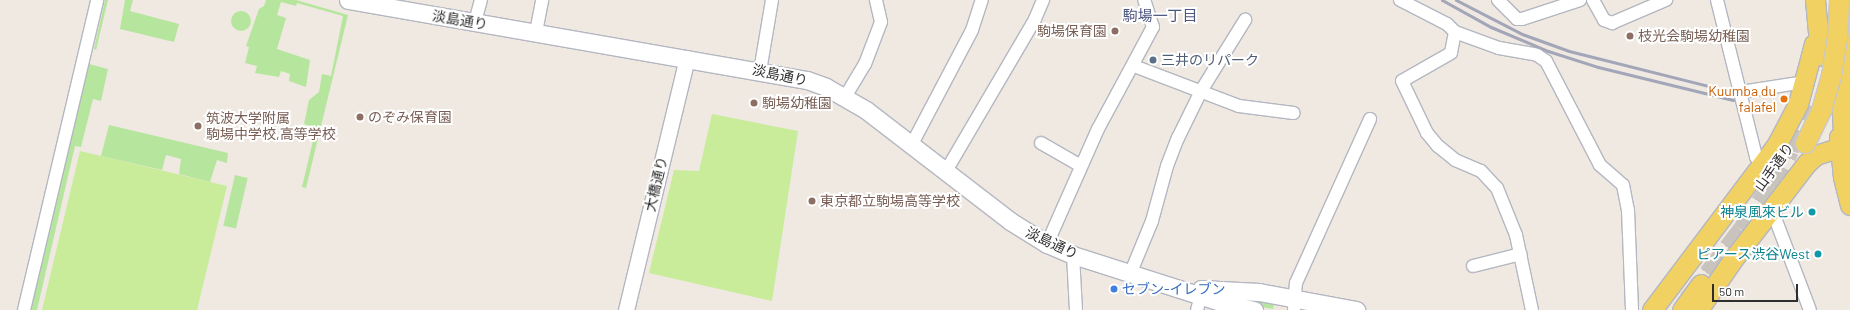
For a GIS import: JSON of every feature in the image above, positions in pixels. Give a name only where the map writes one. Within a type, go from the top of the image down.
[{"type":"main road","name":"淡島通り","points":[[348,0],[807,80],[845,97],[912,144],[1010,221],[1047,244],[1073,255],[1183,288]]},
{"type":"main road","points":[[1815,0],[1819,43],[1831,86],[1850,205]]},
{"type":"main road","name":"山手通り","points":[[1664,310],[1800,141],[1820,73],[1827,37],[1827,0]]},
{"type":"main road","name":"山手通り","points":[[1682,310],[1821,110],[1831,75],[1837,39],[1838,0]]},
{"type":"main road","points":[[1849,0],[1848,87],[1850,116]]},
{"type":"main road","points":[[1652,310],[1764,163],[1793,115],[1805,82],[1814,44],[1819,43]]},
{"type":"main road","points":[[1698,310],[1768,213],[1811,159],[1840,149],[1846,142],[1841,100],[1848,87]]},
{"type":"main road","points":[[1183,288],[1259,292],[1295,304],[1356,310]]},
{"type":"main road","points":[[1183,288],[1199,302],[1254,310]]},
{"type":"street","points":[[24,310],[97,0]]},
{"type":"street","points":[[475,22],[481,0]]},
{"type":"street","points":[[536,32],[542,0]]},
{"type":"street","points":[[760,71],[772,0]]},
{"type":"street","points":[[845,97],[865,64],[881,22],[876,0]]},
{"type":"street","points":[[912,144],[972,30],[982,0]]},
{"type":"street","points":[[946,171],[1035,19],[1043,0]]},
{"type":"street","points":[[1047,244],[1098,129],[1134,66],[1153,27],[1144,0]]},
{"type":"street","points":[[1400,0],[1447,24],[1455,32],[1499,48],[1537,55],[1546,61],[1600,165],[1623,185],[1628,210],[1632,310]]},
{"type":"street","points":[[1498,0],[1517,19],[1522,19],[1580,0]]},
{"type":"street","points":[[1592,0],[1604,20],[1612,23],[1666,0]]},
{"type":"street","points":[[1717,0],[1756,157],[1764,163]]},
{"type":"street","points":[[1131,272],[1152,221],[1167,166],[1201,91],[1245,20]]},
{"type":"street","points":[[1455,32],[1451,53],[1402,81],[1427,133],[1438,146],[1455,160],[1481,171],[1497,188],[1521,254],[1532,310]]},
{"type":"street","name":"大橋通り","points":[[626,310],[687,58]]},
{"type":"street","points":[[1134,66],[1239,106],[1294,113]]},
{"type":"street","points":[[1741,92],[1805,82]]},
{"type":"street","points":[[1295,304],[1296,283],[1370,120]]},
{"type":"street","points":[[1041,143],[1081,166]]},
{"type":"street","points":[[1768,213],[1775,218],[1810,310]]},
{"type":"street","points":[[1473,266],[1521,254]]},
{"type":"street","points":[[1073,255],[1076,310]]},
{"type":"green space","points":[[105,0],[108,0],[96,50],[94,49]]},
{"type":"green space","points":[[125,0],[133,0],[130,11],[179,24],[174,42],[120,29]]},
{"type":"green space","points":[[266,0],[296,0],[348,15],[306,188],[302,187],[316,128],[304,124],[309,100],[319,92],[322,74],[331,76],[343,16],[297,3],[296,6],[281,2],[277,15],[286,18],[277,49],[310,60],[306,87],[289,81],[290,74],[281,71],[279,77],[255,73],[257,66],[245,63],[249,47],[246,46],[259,9],[264,6]]},
{"type":"green space","points":[[241,11],[248,14],[251,21],[248,28],[241,31],[234,28],[231,21],[234,14]]},
{"type":"green space","points":[[89,64],[108,69],[101,101],[93,99],[81,147],[75,146],[37,310],[31,310]]},
{"type":"green space","points":[[712,114],[798,131],[772,301],[649,273],[674,170],[699,171]]},
{"type":"green space","points":[[109,125],[228,153],[227,163],[217,160],[210,182],[179,174],[181,159],[166,155],[162,170],[101,156]]},
{"type":"green space","points":[[80,151],[227,186],[197,310],[42,310]]},
{"type":"green space","points":[[235,175],[248,178],[236,229],[223,226]]},
{"type":"green space","points":[[1244,297],[1275,300],[1273,309],[1243,304]]},
{"type":"tunnel","points":[[1689,301],[1743,231],[1772,187],[1788,150],[1803,103]]},
{"type":"railway","points":[[1442,0],[1491,27],[1548,51],[1598,67],[1733,100]]},
{"type":"railway","points":[[1456,0],[1522,34],[1569,51],[1736,93]]},
{"type":"place","name":"駒場保育園","points":[[1115,31]]},
{"type":"place","name":"枝光会駒場幼稚園","points":[[1630,36]]},
{"type":"place","name":"三井のリパーク","points":[[1153,60]]},
{"type":"place","name":"Kuumba du falafel","points":[[1784,99]]},
{"type":"place","name":"駒場幼稚園","points":[[754,103]]},
{"type":"place","name":"のぞみ保育園","points":[[360,117]]},
{"type":"place","name":"筑波大学附属 駒場中学校,高等学校","points":[[198,126]]},
{"type":"place","name":"東京都立駒場高等学校","points":[[812,201]]},
{"type":"place","name":"神泉風來ビル","points":[[1812,212]]},
{"type":"place","name":"ピアース渋谷West","points":[[1818,254]]},
{"type":"place","name":"セブン-イレブン","points":[[1114,289]]},
{"type":"district","name":"駒場一丁目","points":[[1160,16]]}]
